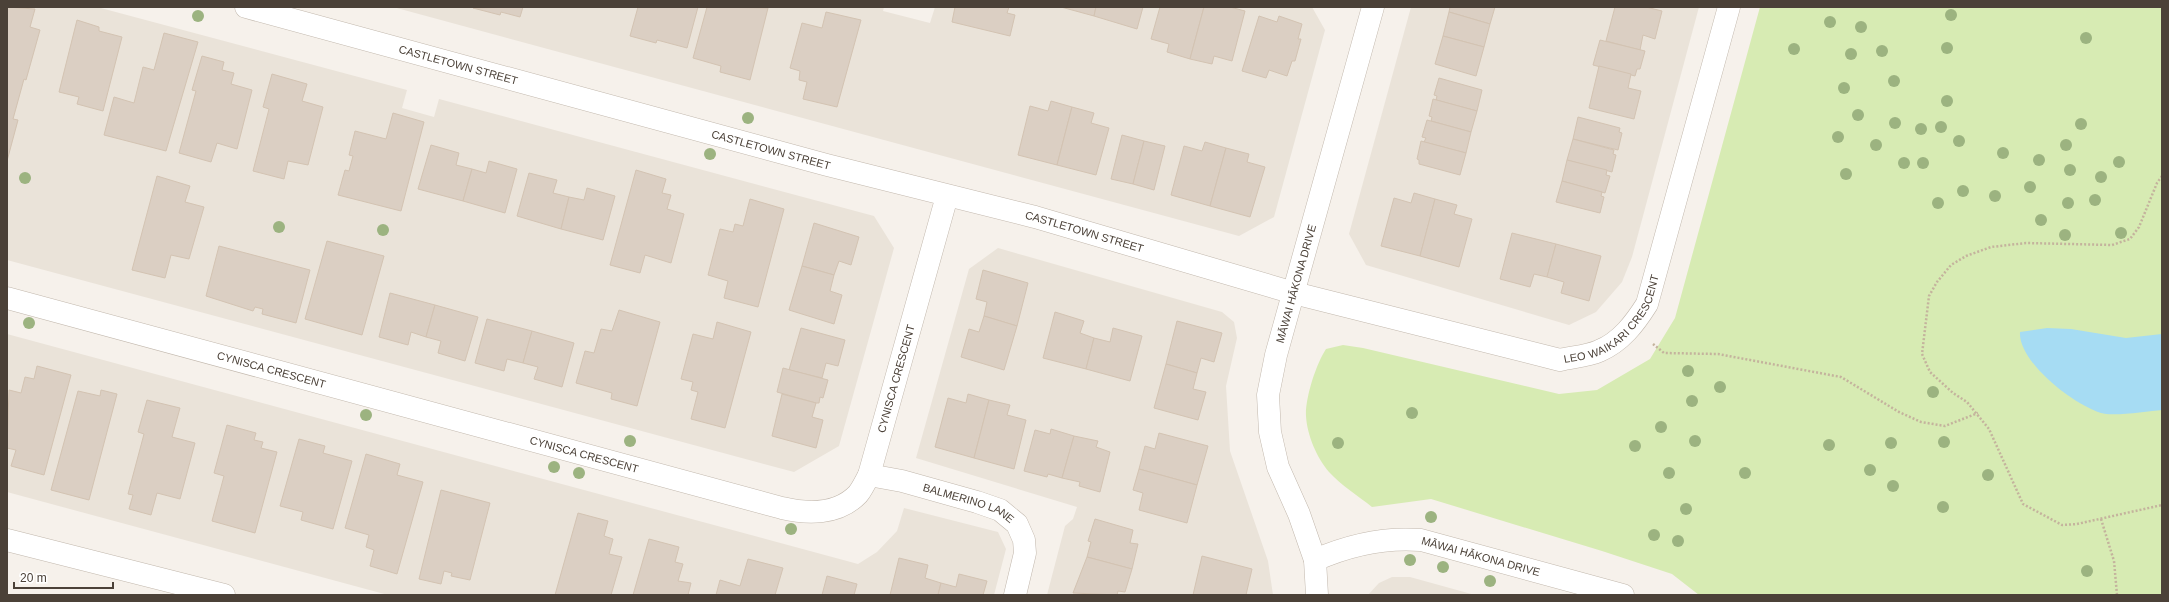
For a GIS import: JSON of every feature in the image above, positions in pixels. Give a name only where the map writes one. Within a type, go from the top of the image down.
[{"type":"street","name":"CASTLETOWN STREET","points":[[246,7],[947,196],[1035,217],[1294,293]]},
{"type":"street","name":"MĀWAI HĀKONA DRIVE","points":[[1318,595],[1315,560],[1300,514],[1278,467],[1270,432],[1268,395],[1276,355],[1373,7]]},
{"type":"street","name":"LEO WAIKARI CRESCENT","points":[[1294,293],[1560,360],[1600,351],[1623,335],[1633,325],[1647,304],[1729,7]]},
{"type":"street","name":"CYNISCA CRESCENT","points":[[7,298],[794,511],[818,513],[840,506],[858,494],[869,475],[947,196]]},
{"type":"street","name":"BALMERINO LANE","points":[[869,475],[902,481],[977,502],[1000,510],[1018,524],[1024,540],[1025,553],[1015,595]]},
{"type":"street","name":"MĀWAI HĀKONA DRIVE","points":[[1315,560],[1349,548],[1381,540],[1400,538],[1421,540],[1560,587],[1624,595]]},
{"type":"street","points":[[7,540],[224,595]]},
{"type":"path","points":[[2162,176],[2157,183],[2139,227],[2130,239],[2112,246],[2026,244],[1991,248],[1966,256],[1951,265],[1937,282],[1929,296],[1922,354],[1930,372],[1978,413],[1990,429],[2023,504],[2062,525],[2101,519],[2162,505]]},
{"type":"path","points":[[1648,340],[1664,353],[1718,354],[1841,377],[1899,412],[1921,422],[1944,426],[1978,413]]},
{"type":"path","points":[[2101,519],[2114,560],[2117,595]]},
{"type":"shaded area","points":[[7,7],[97,7],[407,90],[402,108],[434,117],[439,99],[874,216],[894,248],[839,446],[794,472],[7,260]]},
{"type":"shaded area","points":[[393,7],[884,7],[883,11],[930,23],[935,7],[1312,7],[1325,30],[1274,217],[1239,236]]},
{"type":"shaded area","points":[[1411,7],[1699,7],[1632,257],[1622,282],[1596,312],[1569,325],[1366,265],[1349,234]]},
{"type":"shaded area","points":[[998,248],[1222,312],[1234,322],[1237,338],[1226,386],[1230,451],[1268,561],[1273,595],[1047,595],[1065,526],[1073,519],[1077,507],[916,458],[969,269]]},
{"type":"shaded area","points":[[7,334],[858,564],[877,552],[897,531],[904,508],[998,532],[1006,549],[994,595],[388,595],[7,492]]},
{"type":"shaded area","points":[[1392,577],[1410,577],[1475,595],[1368,595],[1379,583]]},
{"type":"green space","points":[[1760,7],[2162,7],[2162,595],[1699,595],[1672,574],[1431,499],[1372,507],[1329,472],[1317,453],[1308,431],[1306,416],[1307,400],[1312,382],[1322,355],[1326,349],[1343,345],[1363,348],[1559,394],[1597,390],[1650,359],[1675,318]]},
{"type":"water","points":[[2047,328],[2071,329],[2126,338],[2162,334],[2162,410],[2106,414],[2090,408],[2063,392],[2038,369],[2028,356],[2022,344],[2020,332]]},
{"type":"building","points":[[7,7],[35,9],[30,27],[40,30],[13,119],[18,120],[7,161]]},
{"type":"building","points":[[523,7],[520,17],[501,12],[500,15],[473,8]]},
{"type":"building","points":[[638,7],[698,7],[687,48],[657,40],[656,43],[630,36]]},
{"type":"building","points":[[707,7],[768,8],[750,80],[720,72],[721,66],[693,58]]},
{"type":"building","points":[[955,7],[1009,7],[1007,13],[1015,15],[1010,36],[952,22]]},
{"type":"building","points":[[1061,7],[1096,7],[1094,16]]},
{"type":"building","points":[[1096,7],[1143,7],[1137,29],[1094,16]]},
{"type":"building","points":[[1160,7],[1204,7],[1190,59],[1167,52],[1169,44],[1151,39]]},
{"type":"building","points":[[1204,7],[1230,7],[1245,11],[1232,61],[1214,56],[1212,64],[1190,59]]},
{"type":"building","points":[[1450,7],[1495,7],[1490,24],[1449,12]]},
{"type":"building","points":[[1615,7],[1646,7],[1662,11],[1655,39],[1643,35],[1640,50],[1606,41]]},
{"type":"building","points":[[826,12],[861,20],[837,107],[803,99],[807,82],[799,80],[800,71],[790,68],[802,23],[822,28]]},
{"type":"building","points":[[1449,12],[1490,24],[1484,47],[1443,36]]},
{"type":"building","points":[[1259,16],[1277,22],[1279,16],[1302,24],[1298,39],[1301,39],[1295,61],[1292,61],[1287,76],[1269,70],[1266,78],[1242,71]]},
{"type":"building","points":[[77,20],[99,27],[99,31],[122,37],[103,111],[77,104],[79,97],[59,92]]},
{"type":"building","points":[[164,33],[198,42],[166,151],[104,135],[114,97],[134,103],[143,67],[154,70]]},
{"type":"building","points":[[1443,36],[1484,47],[1476,76],[1435,64]]},
{"type":"building","points":[[1600,40],[1645,51],[1640,69],[1637,69],[1635,76],[1593,65]]},
{"type":"building","points":[[202,56],[224,62],[222,70],[234,73],[231,84],[252,90],[237,149],[217,143],[211,162],[179,153],[196,91],[192,90]]},
{"type":"building","points":[[1599,66],[1631,74],[1628,88],[1641,91],[1634,119],[1589,108]]},
{"type":"building","points":[[272,74],[307,84],[302,101],[323,107],[308,165],[288,161],[284,179],[253,171],[269,109],[263,107]]},
{"type":"building","points":[[1439,78],[1482,90],[1477,111],[1436,100],[1437,96],[1434,95]]},
{"type":"building","points":[[1433,99],[1477,111],[1471,132],[1431,121],[1432,117],[1429,116]]},
{"type":"building","points":[[1051,101],[1072,107],[1057,165],[1018,155],[1030,106],[1048,111]]},
{"type":"building","points":[[1072,107],[1094,113],[1091,123],[1109,128],[1096,175],[1057,165]]},
{"type":"building","points":[[393,113],[424,122],[401,211],[338,195],[345,170],[349,171],[353,156],[349,155],[355,131],[386,139]]},
{"type":"building","points":[[1578,117],[1620,128],[1619,132],[1622,133],[1618,150],[1573,139]]},
{"type":"building","points":[[1427,120],[1471,132],[1466,153],[1424,142],[1426,138],[1422,137]]},
{"type":"building","points":[[1122,135],[1144,141],[1133,184],[1111,179]]},
{"type":"building","points":[[1573,139],[1614,150],[1613,154],[1616,155],[1612,172],[1567,160]]},
{"type":"building","points":[[1144,141],[1165,146],[1154,190],[1133,184]]},
{"type":"building","points":[[1421,141],[1466,153],[1460,175],[1419,164],[1419,160],[1417,159]]},
{"type":"building","points":[[1205,142],[1226,148],[1210,206],[1171,195],[1184,146],[1202,151]]},
{"type":"building","points":[[431,145],[459,153],[456,165],[472,169],[463,201],[418,189]]},
{"type":"building","points":[[1226,148],[1249,154],[1247,162],[1265,167],[1250,217],[1210,206]]},
{"type":"building","points":[[1567,160],[1607,170],[1606,175],[1610,176],[1605,193],[1562,181]]},
{"type":"building","points":[[489,161],[517,169],[505,213],[463,201],[472,169],[486,173]]},
{"type":"building","points":[[636,170],[666,179],[662,193],[671,195],[667,209],[684,214],[671,263],[645,255],[640,273],[610,265]]},
{"type":"building","points":[[529,173],[557,180],[553,193],[569,197],[561,229],[517,216]]},
{"type":"building","points":[[157,176],[190,186],[185,202],[204,207],[189,259],[171,255],[165,278],[132,270]]},
{"type":"building","points":[[1562,181],[1602,192],[1601,196],[1604,197],[1600,213],[1556,202]]},
{"type":"building","points":[[587,188],[615,196],[603,240],[561,229],[569,197],[584,200]]},
{"type":"building","points":[[1414,193],[1435,199],[1420,256],[1381,246],[1394,198],[1411,203]]},
{"type":"building","points":[[750,199],[784,209],[758,307],[724,298],[728,281],[708,275],[720,229],[733,232],[735,224],[743,226]]},
{"type":"building","points":[[1435,199],[1457,205],[1454,214],[1472,219],[1459,267],[1420,256]]},
{"type":"building","points":[[814,223],[859,237],[851,265],[839,261],[834,275],[802,266]]},
{"type":"building","points":[[1512,233],[1556,244],[1547,277],[1534,274],[1530,287],[1500,279]]},
{"type":"building","points":[[327,241],[384,256],[362,335],[305,319]]},
{"type":"building","points":[[1556,244],[1601,256],[1589,301],[1561,293],[1564,282],[1547,277]]},
{"type":"building","points":[[219,246],[310,270],[296,323],[262,314],[263,309],[255,307],[253,311],[206,296]]},
{"type":"building","points":[[802,266],[834,275],[830,291],[842,295],[834,324],[789,310]]},
{"type":"building","points":[[983,270],[1028,283],[1017,326],[984,316],[987,302],[976,299]]},
{"type":"building","points":[[390,293],[435,305],[426,337],[411,332],[408,345],[379,337]]},
{"type":"building","points":[[435,305],[478,317],[465,361],[438,353],[441,341],[426,337]]},
{"type":"building","points":[[619,310],[660,322],[637,406],[611,399],[612,393],[576,383],[585,351],[594,353],[601,329],[612,331]]},
{"type":"building","points":[[1055,312],[1084,321],[1080,333],[1094,338],[1086,369],[1043,358]]},
{"type":"building","points":[[984,316],[1017,326],[1004,370],[961,357],[969,329],[979,332]]},
{"type":"building","points":[[487,319],[532,331],[523,363],[507,359],[504,371],[475,363]]},
{"type":"building","points":[[1177,321],[1222,333],[1214,362],[1201,358],[1197,373],[1166,364]]},
{"type":"building","points":[[717,322],[751,332],[725,428],[691,419],[698,392],[691,390],[693,382],[681,379],[693,334],[713,339]]},
{"type":"building","points":[[801,328],[845,340],[838,366],[826,363],[822,378],[789,370]]},
{"type":"building","points":[[1113,328],[1142,336],[1130,381],[1086,369],[1094,338],[1110,342]]},
{"type":"building","points":[[532,331],[574,343],[562,387],[534,379],[538,367],[523,363]]},
{"type":"building","points":[[1166,364],[1197,373],[1193,389],[1206,392],[1198,420],[1154,408]]},
{"type":"building","points":[[37,366],[71,375],[44,475],[11,466],[16,450],[7,448],[9,390],[21,393],[25,377],[34,379]]},
{"type":"building","points":[[783,368],[828,380],[823,398],[820,397],[819,403],[777,392]]},
{"type":"building","points":[[101,390],[117,394],[89,500],[51,490],[78,391],[100,396]]},
{"type":"building","points":[[782,394],[816,403],[812,417],[823,420],[816,448],[772,436]]},
{"type":"building","points":[[968,394],[989,400],[974,458],[935,447],[948,398],[966,403]]},
{"type":"building","points":[[147,400],[180,408],[172,437],[195,443],[180,499],[157,493],[151,515],[129,509],[133,495],[128,494],[144,434],[138,432]]},
{"type":"building","points":[[989,400],[1010,405],[1007,415],[1026,420],[1014,469],[974,458]]},
{"type":"building","points":[[227,425],[256,433],[254,440],[263,442],[261,448],[277,452],[255,533],[212,521],[224,476],[214,473]]},
{"type":"building","points":[[1051,429],[1074,436],[1062,478],[1048,474],[1047,477],[1024,471],[1035,430],[1050,434]]},
{"type":"building","points":[[1159,433],[1208,446],[1197,485],[1139,469],[1145,446],[1155,449]]},
{"type":"building","points":[[1074,436],[1098,441],[1096,447],[1110,452],[1100,492],[1079,486],[1080,482],[1062,478]]},
{"type":"building","points":[[299,439],[325,446],[323,453],[352,461],[333,529],[301,520],[303,512],[280,506]]},
{"type":"building","points":[[366,454],[400,464],[397,475],[423,482],[397,574],[370,566],[374,550],[366,547],[369,535],[345,528]]},
{"type":"building","points":[[1139,469],[1197,485],[1187,523],[1139,510],[1143,493],[1133,490]]},
{"type":"building","points":[[441,490],[490,503],[470,580],[451,576],[452,573],[444,571],[441,584],[419,579]]},
{"type":"building","points":[[578,513],[608,521],[604,536],[613,539],[609,554],[622,557],[611,595],[555,595]]},
{"type":"building","points":[[1095,519],[1133,530],[1130,543],[1138,544],[1132,569],[1087,557],[1091,542],[1088,541]]},
{"type":"building","points":[[649,539],[679,547],[675,562],[683,564],[678,581],[691,583],[688,595],[633,595]]},
{"type":"building","points":[[1202,556],[1252,569],[1246,595],[1193,595]]},
{"type":"building","points":[[1087,557],[1132,569],[1125,592],[1118,591],[1117,595],[1073,593]]},
{"type":"building","points":[[899,558],[928,565],[925,578],[941,583],[938,595],[890,595]]},
{"type":"building","points":[[748,559],[783,568],[775,595],[716,595],[720,580],[740,586]]},
{"type":"building","points":[[959,574],[987,581],[983,595],[938,595],[941,583],[956,587]]},
{"type":"building","points":[[827,576],[857,584],[854,595],[822,595]]}]
